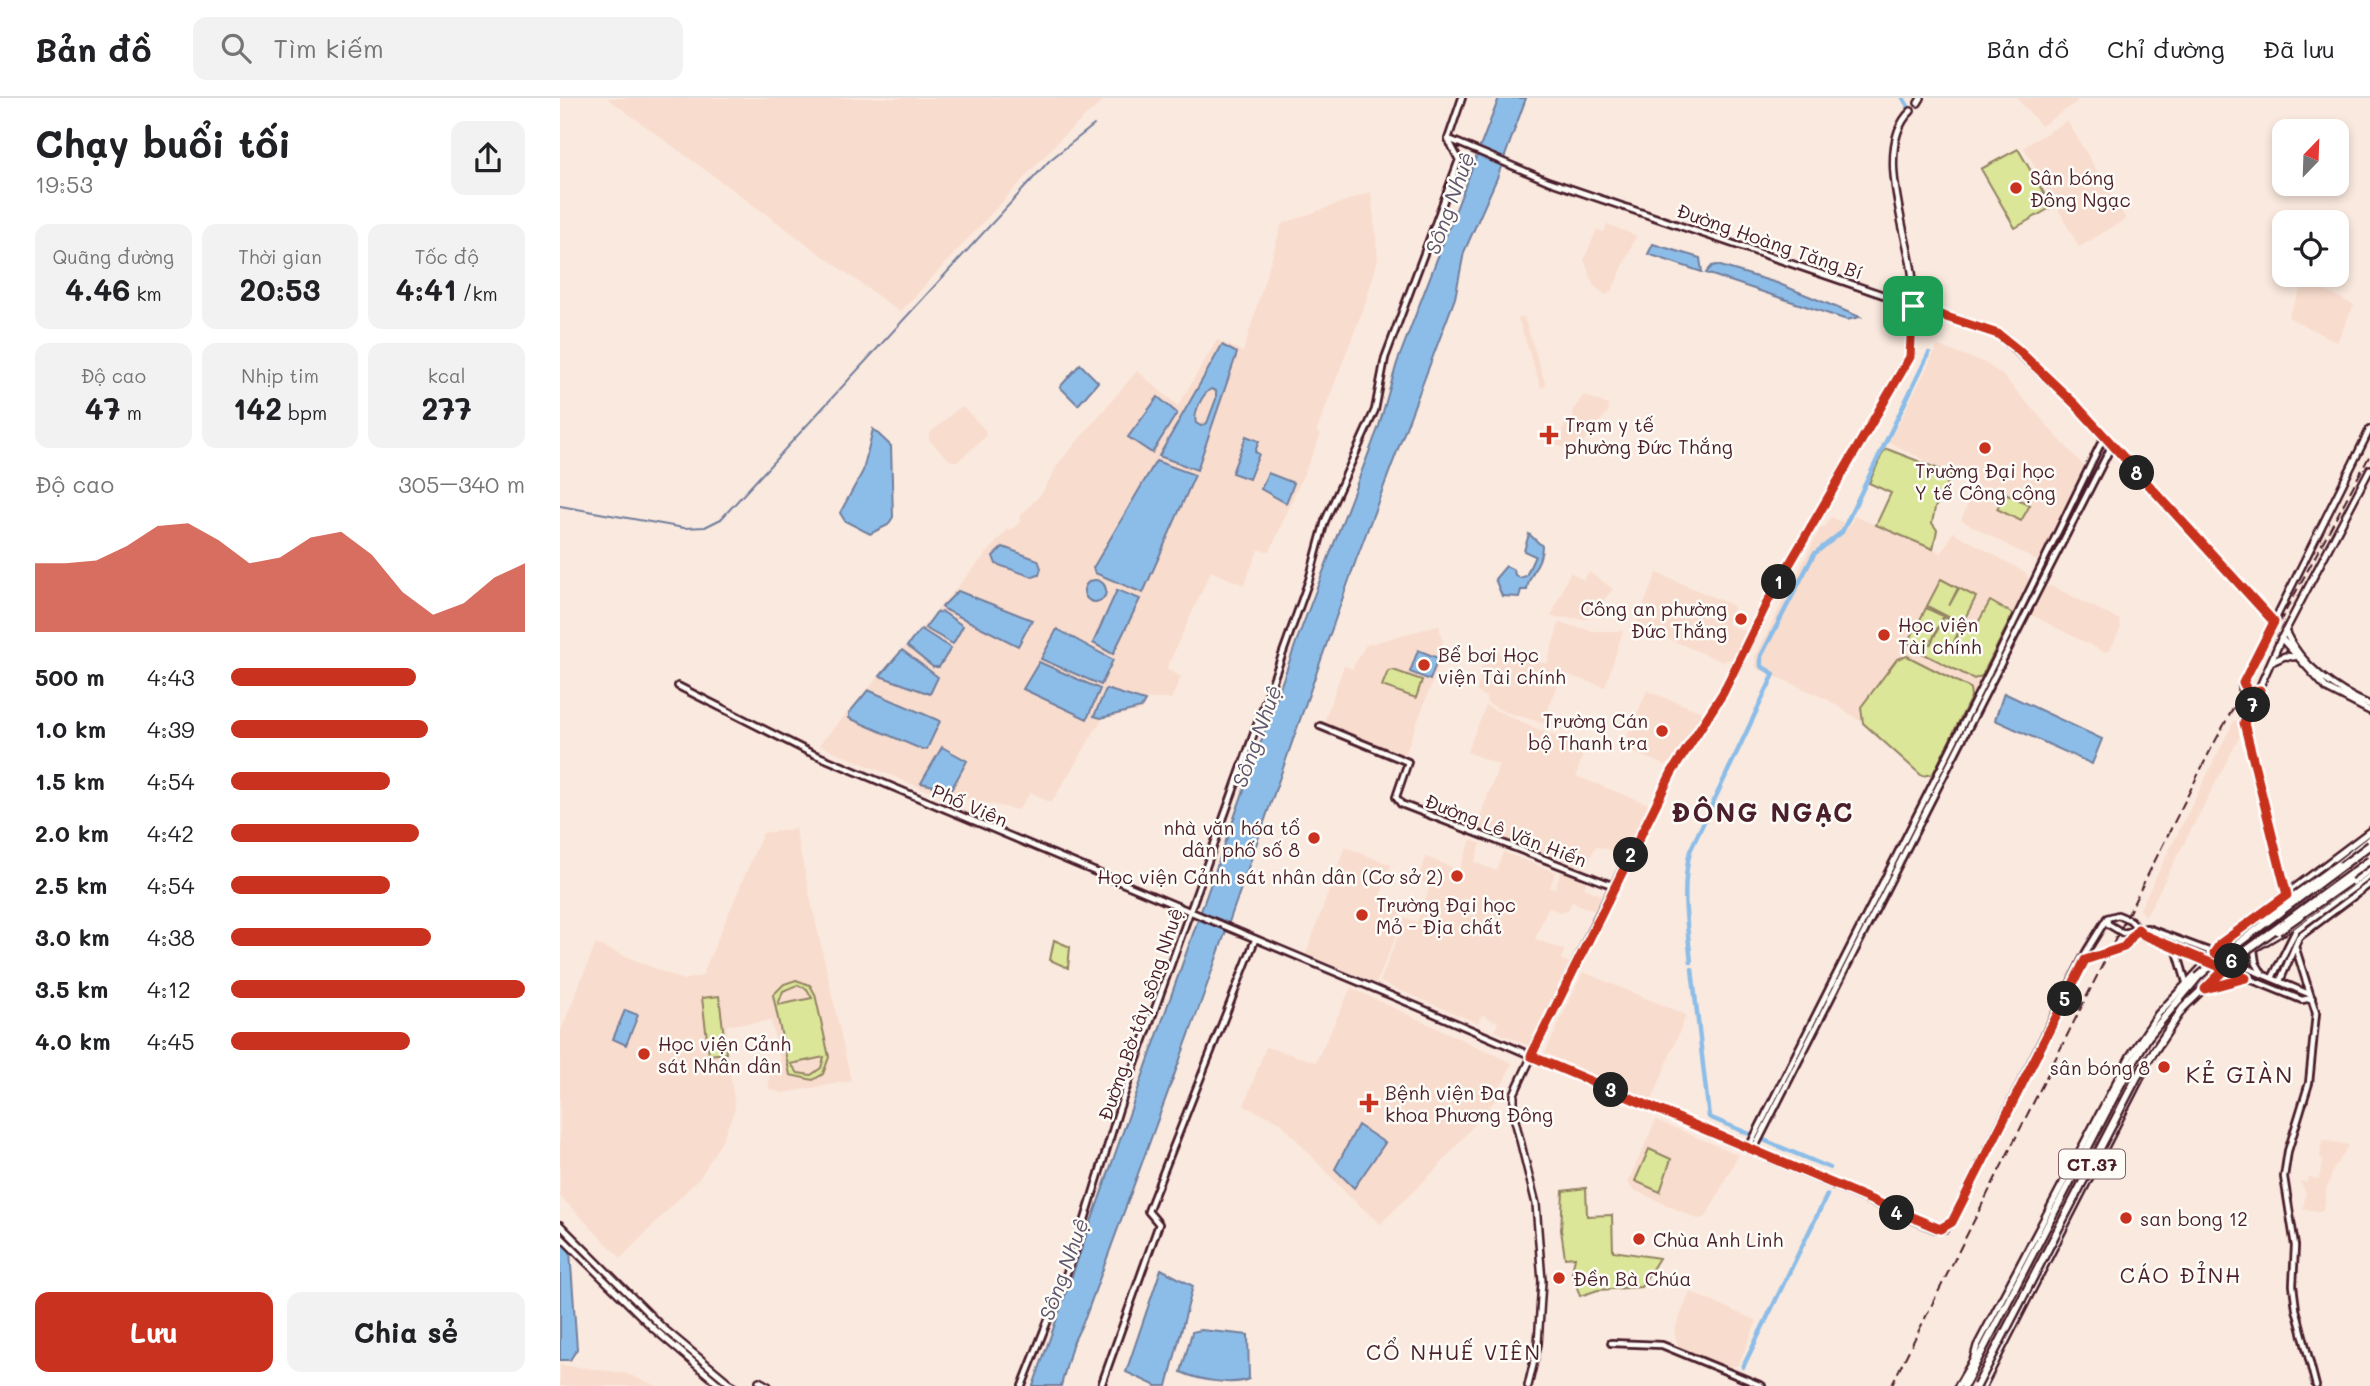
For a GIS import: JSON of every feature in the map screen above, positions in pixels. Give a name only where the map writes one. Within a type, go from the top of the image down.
[{"type":"highway","points":[[2198,977],[2242,935],[2370,842]]},
{"type":"highway","name":"CT.37","points":[[1964,1386],[2127,1072],[2148,1037],[2198,977],[2370,842]]},
{"type":"highway","points":[[2233,961],[2370,865]]},
{"type":"highway","name":"CT.37","points":[[1977,1386],[2157,1043],[2183,1008],[2233,961],[2370,865]]},
{"type":"main road","points":[[1528,1386],[1538,1344],[1542,1281],[1536,1204],[1512,1100],[1531,1056],[1672,772],[1723,693],[1768,601],[1910,357],[1912,273],[1894,184],[1898,128],[1911,111]]},
{"type":"main road","points":[[2287,895],[2244,723],[2243,683],[2370,429]]},
{"type":"main road","points":[[2244,723],[2281,638],[2370,469]]},
{"type":"main road","points":[[2328,511],[2343,519]]},
{"type":"main road","points":[[2300,569],[2313,577]]},
{"type":"main road","points":[[2286,631],[2319,674],[2370,711]]},
{"type":"main road","points":[[2281,638],[2327,689],[2370,705]]},
{"type":"main road","points":[[2272,662],[2285,656],[2297,658]]},
{"type":"main road","points":[[2243,683],[2249,692],[2260,690]]},
{"type":"main road","points":[[1958,1386],[2106,1099],[2144,1033],[2186,982],[2216,952],[2220,944],[2370,831]]},
{"type":"main road","points":[[2216,952],[2225,951],[2370,842]]},
{"type":"main road","points":[[1977,1386],[2134,1085],[2158,1048],[2205,989],[2233,961],[2254,950],[2370,865]]},
{"type":"main road","points":[[2216,952],[2233,961]]},
{"type":"main road","points":[[2207,960],[2225,969]]},
{"type":"main road","points":[[1983,1386],[2158,1048]]},
{"type":"main road","points":[[560,1225],[662,1327],[733,1386]]},
{"type":"main road","points":[[560,1236],[654,1329],[721,1386]]},
{"type":"main road","points":[[759,1381],[768,1386]]},
{"type":"street","points":[[1448,139],[1462,98]]},
{"type":"street","name":"Đường Hoàng Tăng Bí","points":[[1448,139],[1512,167],[1998,334],[2066,396],[2274,622]]},
{"type":"street","name":"Đường Bờ tây sông Nhuệ","points":[[1023,1386],[1075,1252],[1119,1108],[1309,580],[1325,521],[1375,410],[1385,358],[1459,160],[1448,139]]},
{"type":"street","points":[[1760,1132],[2105,437]]},
{"type":"street","points":[[1750,1150],[2112,445]]},
{"type":"street","name":"Phố Viên","points":[[678,686],[809,752],[1935,1228],[1949,1226],[2085,960]]},
{"type":"street","name":"Đường Lê Văn Hiến","points":[[1320,726],[1408,762],[1396,797],[1401,804],[1615,887]]},
{"type":"street","points":[[2272,978],[2296,930],[2370,876]]},
{"type":"street","points":[[2280,981],[2295,946],[2306,930],[2370,884]]},
{"type":"street","points":[[2085,960],[2102,922],[2107,918],[2123,917],[2144,935],[2207,960]]},
{"type":"street","points":[[2107,918],[2108,924],[2123,933],[2147,928],[2216,952]]},
{"type":"street","points":[[2085,960],[2124,947],[2138,929]]},
{"type":"street","points":[[1101,1386],[1159,1224],[1148,1212],[1255,940]]},
{"type":"street","points":[[2182,964],[2190,944]]},
{"type":"street","points":[[2295,946],[2316,1013],[2309,1083],[2288,1151],[2284,1177],[2295,1246],[2293,1285],[2296,1309],[2316,1386]]},
{"type":"street","points":[[2176,948],[2186,982]]},
{"type":"street","points":[[2254,950],[2256,962],[2263,974]]},
{"type":"street","points":[[2233,961],[2305,990],[2312,998]]},
{"type":"street","points":[[2225,969],[2302,1000],[2312,998]]},
{"type":"street","points":[[2205,989],[2246,978]]},
{"type":"street","points":[[1611,1343],[1662,1345],[1762,1386]]},
{"type":"shaded area","points":[[607,98],[1106,98],[1063,136],[900,312]]},
{"type":"shaded area","points":[[2017,98],[2075,98],[2077,102],[2041,126]]},
{"type":"shaded area","points":[[2067,121],[2126,219],[2079,247],[2024,147]]},
{"type":"shaded area","points":[[1371,192],[1378,259],[1366,301],[1316,432],[1321,434],[1270,551],[1258,550],[1244,585],[1211,571],[1166,669],[1181,677],[1171,699],[1147,699],[1142,710],[1102,719],[1051,803],[1031,792],[1018,810],[923,789],[819,745],[1008,529],[1011,531],[1021,521],[1019,518],[1042,493],[1059,463],[1137,371],[1178,406],[1217,340],[1243,352],[1282,224]]},
{"type":"shaded area","points":[[1607,224],[1636,236],[1612,291],[1606,295],[1594,286],[1584,259],[1597,230],[1604,232]]},
{"type":"shaded area","points":[[2302,287],[2317,287],[2354,305],[2337,342],[2288,317]]},
{"type":"shaded area","points":[[1524,317],[1546,386],[1541,388],[1518,318]]},
{"type":"shaded area","name":"Trường Đại học Y tế Công cộng","points":[[1938,346],[1985,363],[2001,374],[2087,470],[2043,558],[2035,560],[1961,520],[1976,486],[1889,442]]},
{"type":"shaded area","points":[[1584,395],[1608,405],[1609,410],[1575,453],[1556,444],[1565,424],[1573,419],[1574,409]]},
{"type":"shaded area","points":[[959,408],[964,408],[986,431],[985,437],[958,461],[951,461],[929,440],[929,434]]},
{"type":"shaded area","name":"Học viện Tài chính","points":[[1854,516],[1942,553],[1953,532],[2026,573],[2029,582],[1933,774],[1922,776],[1865,724],[1827,699],[1756,668],[1755,657],[1820,529],[1825,527],[1831,517],[1850,526]]},
{"type":"shaded area","points":[[1570,572],[1583,580],[1589,572],[1613,589],[1588,619],[1551,617]]},
{"type":"shaded area","points":[[1657,573],[1734,606],[1727,624],[1747,632],[1735,657],[1723,662],[1641,627],[1637,620]]},
{"type":"shaded area","points":[[2052,586],[2119,620],[2121,627],[2110,650],[2104,652],[2030,614],[2043,588]]},
{"type":"shaded area","points":[[1559,623],[1593,631],[1623,631],[1605,687],[1562,673],[1543,723],[1487,703],[1486,697],[1477,692],[1485,649],[1547,664]]},
{"type":"shaded area","points":[[1439,625],[1443,646],[1440,662],[1404,757],[1323,725],[1344,666],[1352,669],[1366,645]]},
{"type":"shaded area","name":"Trường Cán bộ Thanh tra","points":[[1647,691],[1705,713],[1678,759],[1665,765],[1622,748]]},
{"type":"shaded area","points":[[1486,706],[1546,733],[1586,745],[1576,776],[1650,805],[1621,854],[1596,846],[1585,868],[1476,828],[1499,765],[1467,752]]},
{"type":"shaded area","points":[[2240,720],[2243,730],[2146,916],[2140,909],[2234,721]]},
{"type":"shaded area","name":"Học viện Cảnh sát Nhân dân","points":[[795,829],[851,1081],[783,1093],[769,1089],[769,1067],[781,1064],[771,1021],[727,1025],[726,1044],[735,1109],[720,1144],[700,1177],[621,1258],[560,1196],[560,1033],[596,944],[683,980],[702,976],[763,833]]},
{"type":"shaded area","points":[[1471,840],[1481,844],[1474,862],[1496,871],[1503,852],[1555,872],[1550,888],[1555,889],[1562,869],[1587,879],[1584,888],[1602,896],[1595,911],[1572,902],[1567,911],[1560,912],[1548,907],[1535,939],[1564,950],[1561,959],[1573,965],[1534,1044],[1530,1046],[1495,1031],[1498,1022],[1482,1015],[1478,1023],[1380,982],[1405,918],[1417,922],[1427,895],[1430,885],[1418,880],[1426,857],[1459,870]]},
{"type":"shaded area","name":"Trường Đại học Mỏ - Địa chất","points":[[1345,847],[1391,865],[1380,896],[1403,906],[1397,934],[1376,983],[1306,954]]},
{"type":"shaded area","points":[[1583,972],[1686,1015],[1652,1100],[1545,1053]]},
{"type":"shaded area","name":"Bệnh viện Đa khoa Phương Đông","points":[[1351,988],[1512,1063],[1495,1100],[1437,1168],[1380,1224],[1347,1194],[1279,1121],[1244,1106],[1266,1047],[1316,1062]]},
{"type":"shaded area","points":[[1656,1120],[1738,1155],[1706,1217],[1698,1219],[1632,1189],[1628,1182]]},
{"type":"shaded area","points":[[2322,1140],[2349,1145],[2334,1168],[2326,1190],[2324,1208],[2320,1212],[2303,1208],[2306,1193],[2300,1181],[2307,1183],[2308,1177],[2319,1179],[2323,1159],[2320,1157]]},
{"type":"shaded area","points":[[1690,1292],[1757,1321],[1738,1365],[1728,1367],[1679,1347],[1674,1332]]},
{"type":"shaded area","points":[[560,1365],[624,1373],[657,1386],[560,1386]]},
{"type":"green space","name":"Sân bóng Đông Ngạc","points":[[2018,149],[2052,207],[2015,228],[1981,169]]},
{"type":"green space","points":[[1887,449],[1952,474],[1935,508],[1932,523],[1937,530],[1933,549],[1876,525],[1891,493],[1869,483],[1883,452]]},
{"type":"green space","points":[[2005,493],[2030,505],[2021,521],[1997,509]]},
{"type":"green space","points":[[1941,579],[1958,588],[1949,606],[1959,588],[1976,597],[1962,624],[1927,606]]},
{"type":"green space","points":[[1990,601],[2013,614],[1982,676],[1974,679],[1912,648],[1909,641],[1926,608],[1943,616],[1930,645],[1944,617],[1961,626],[1951,649],[1963,625],[1974,630]]},
{"type":"green space","points":[[1907,656],[1970,688],[1971,697],[1933,774],[1922,776],[1863,723],[1861,707],[1897,659]]},
{"type":"green space","points":[[1393,670],[1422,680],[1416,698],[1382,686],[1388,671]]},
{"type":"green space","points":[[1054,940],[1070,947],[1068,968],[1050,960]]},
{"type":"green space","points":[[796,980],[810,985],[815,994],[829,1057],[823,1074],[813,1080],[790,1075],[773,995],[784,984]],"holes":[[[797,985],[807,989],[812,998],[778,1005],[783,991]],[[824,1057],[821,1068],[811,1075],[798,1073],[791,1064]]]},
{"type":"green space","points":[[719,996],[726,1053],[709,1055],[702,998]]},
{"type":"green space","points":[[1649,1149],[1671,1159],[1660,1192],[1635,1181]]},
{"type":"green space","points":[[1586,1188],[1587,1216],[1612,1215],[1613,1251],[1659,1258],[1641,1287],[1598,1290],[1580,1296],[1572,1273],[1575,1257],[1565,1258],[1561,1230],[1563,1191]]},
{"type":"water","points":[[1499,98],[1526,98],[1497,178],[1464,252],[1455,298],[1356,560],[1201,1002],[1085,1318],[1072,1345],[1061,1386],[1033,1386],[1297,640],[1379,426],[1397,363]]},
{"type":"water","points":[[1653,244],[1700,258],[1702,272],[1648,254]]},
{"type":"water","points":[[1717,265],[1777,283],[1860,317],[1847,320],[1706,273],[1712,266]]},
{"type":"water","points":[[1222,345],[1237,353],[1197,470],[1159,456]],"holes":[[[1208,391],[1216,391],[1216,399],[1207,423],[1201,426],[1195,419],[1199,404]]]},
{"type":"water","points":[[1080,364],[1098,382],[1078,405],[1060,387]]},
{"type":"water","points":[[1158,397],[1177,413],[1152,453],[1128,437]]},
{"type":"water","points":[[873,429],[891,446],[893,517],[888,525],[870,534],[845,521],[840,513],[863,471]]},
{"type":"water","points":[[1246,436],[1259,441],[1255,452],[1259,454],[1249,479],[1232,473]]},
{"type":"water","points":[[1156,461],[1195,475],[1143,593],[1095,573],[1093,568]]},
{"type":"water","points":[[1268,473],[1294,483],[1286,503],[1261,489]]},
{"type":"water","points":[[1529,534],[1542,546],[1527,590],[1521,590],[1519,597],[1502,596],[1495,579],[1506,566],[1514,570],[1515,575],[1520,578],[1526,576],[1535,556],[1524,551]]},
{"type":"water","points":[[1003,547],[1038,560],[1041,568],[1039,575],[1033,577],[996,564],[993,556]]},
{"type":"water","points":[[1095,580],[1103,583],[1106,591],[1103,599],[1095,602],[1087,599],[1084,591],[1087,583]]},
{"type":"water","points":[[1117,590],[1140,599],[1113,654],[1093,643]]},
{"type":"water","points":[[958,591],[1032,620],[1018,646],[942,607]]},
{"type":"water","points":[[943,612],[963,626],[953,644],[925,628],[936,613]]},
{"type":"water","points":[[921,629],[951,648],[939,667],[933,667],[907,646]]},
{"type":"water","points":[[1057,629],[1113,660],[1101,685],[1041,659]]},
{"type":"water","points":[[902,650],[938,677],[930,694],[880,676]]},
{"type":"water","name":"Bể bơi Học viện Tài chính","points":[[1418,650],[1438,658],[1430,680],[1410,672]]},
{"type":"water","points":[[1039,662],[1100,689],[1087,719],[1023,689]]},
{"type":"water","points":[[1106,689],[1145,701],[1141,708],[1101,718],[1094,716]]},
{"type":"water","points":[[868,690],[940,721],[927,749],[923,750],[849,718],[849,713]]},
{"type":"water","points":[[2004,693],[2102,739],[2092,764],[1995,720]]},
{"type":"water","points":[[942,747],[967,761],[951,790],[921,783]]},
{"type":"water","points":[[625,1010],[638,1015],[626,1045],[613,1039]]},
{"type":"water","points":[[1358,1125],[1385,1143],[1354,1188],[1335,1169]]},
{"type":"water","points":[[560,1238],[570,1251],[577,1349],[570,1360],[560,1360]]},
{"type":"water","points":[[1161,1269],[1193,1286],[1167,1386],[1156,1386],[1126,1372]]},
{"type":"water","points":[[1201,1330],[1248,1335],[1249,1379],[1234,1382],[1215,1381],[1181,1372],[1192,1332]]},
{"type":"waterway","points":[[1903,98],[1911,111]]},
{"type":"waterway","points":[[560,506],[684,528],[705,527],[721,519],[1050,160],[1094,125]]},
{"type":"waterway","points":[[1691,962],[1685,893],[1690,851],[1774,674],[1761,666],[1761,656],[1814,554],[1842,532],[1929,353]]},
{"type":"waterway","points":[[1692,969],[1709,1117],[1830,1168]]},
{"type":"waterway","points":[[1743,1367],[1827,1195]]},
{"type":"railway","points":[[1891,1386],[2211,749],[2370,455]]},
{"type":"place","name":"Sân bóng Đông Ngạc","points":[[2016,188]]},
{"type":"place","name":"Trạm y tế phường Đức Thắng","points":[[1549,435]]},
{"type":"place","name":"Trường Đại học Y tế Công cộng","points":[[1985,448]]},
{"type":"place","name":"Công an phường Đức Thắng","points":[[1741,619]]},
{"type":"place","name":"Học viện Tài chính","points":[[1884,635]]},
{"type":"place","name":"Bể bơi Học viện Tài chính","points":[[1424,665]]},
{"type":"place","name":"Trường Cán bộ Thanh tra","points":[[1662,731]]},
{"type":"place","name":"nhà văn hóa tổ dân phố số 8","points":[[1314,838]]},
{"type":"place","name":"Học viện Cảnh sát nhân dân (Cơ sở 2)","points":[[1457,876]]},
{"type":"place","name":"Trường Đại học Mỏ - Địa chất","points":[[1362,915]]},
{"type":"place","name":"Học viện Cảnh sát Nhân dân","points":[[644,1054]]},
{"type":"place","name":"sân bóng 8","points":[[2164,1067]]},
{"type":"place","name":"Bệnh viện Đa khoa Phương Đông","points":[[1369,1103]]},
{"type":"place","name":"san bong 12","points":[[2126,1218]]},
{"type":"place","name":"Chùa Anh Linh","points":[[1639,1239]]},
{"type":"place","name":"Đền Bà Chúa","points":[[1559,1278]]},
{"type":"district","name":"ĐÔNG NGẠC","points":[[1763,812]]},
{"type":"district","name":"KẺ GIÀN","points":[[2240,1074]]},
{"type":"district","name":"CÁO ĐỈNH","points":[[2181,1274]]},
{"type":"district","name":"CỔ NHUẾ VIÊN","points":[[1454,1351]]},
{"type":"route","points":[[1913,306],[1914,334],[1910,357],[1768,601],[1723,693],[1672,772],[1597,918],[1531,1056],[1940,1229],[1952,1222],[2085,960],[2124,947],[2138,929],[2144,935],[2225,969],[2205,989],[2246,978],[2225,969],[2233,962],[2214,953],[2220,944],[2287,895],[2244,723],[2260,690],[2249,692],[2243,683],[2274,622],[2075,404],[2017,349],[1998,334],[1913,306]]},
{"type":"water label","name":"Sông Nhuệ","points":[[1449,203]]},
{"type":"water label","name":"Sông Nhuệ","points":[[1256,736]]},
{"type":"water label","name":"Sông Nhuệ","points":[[1063,1269]]}]
